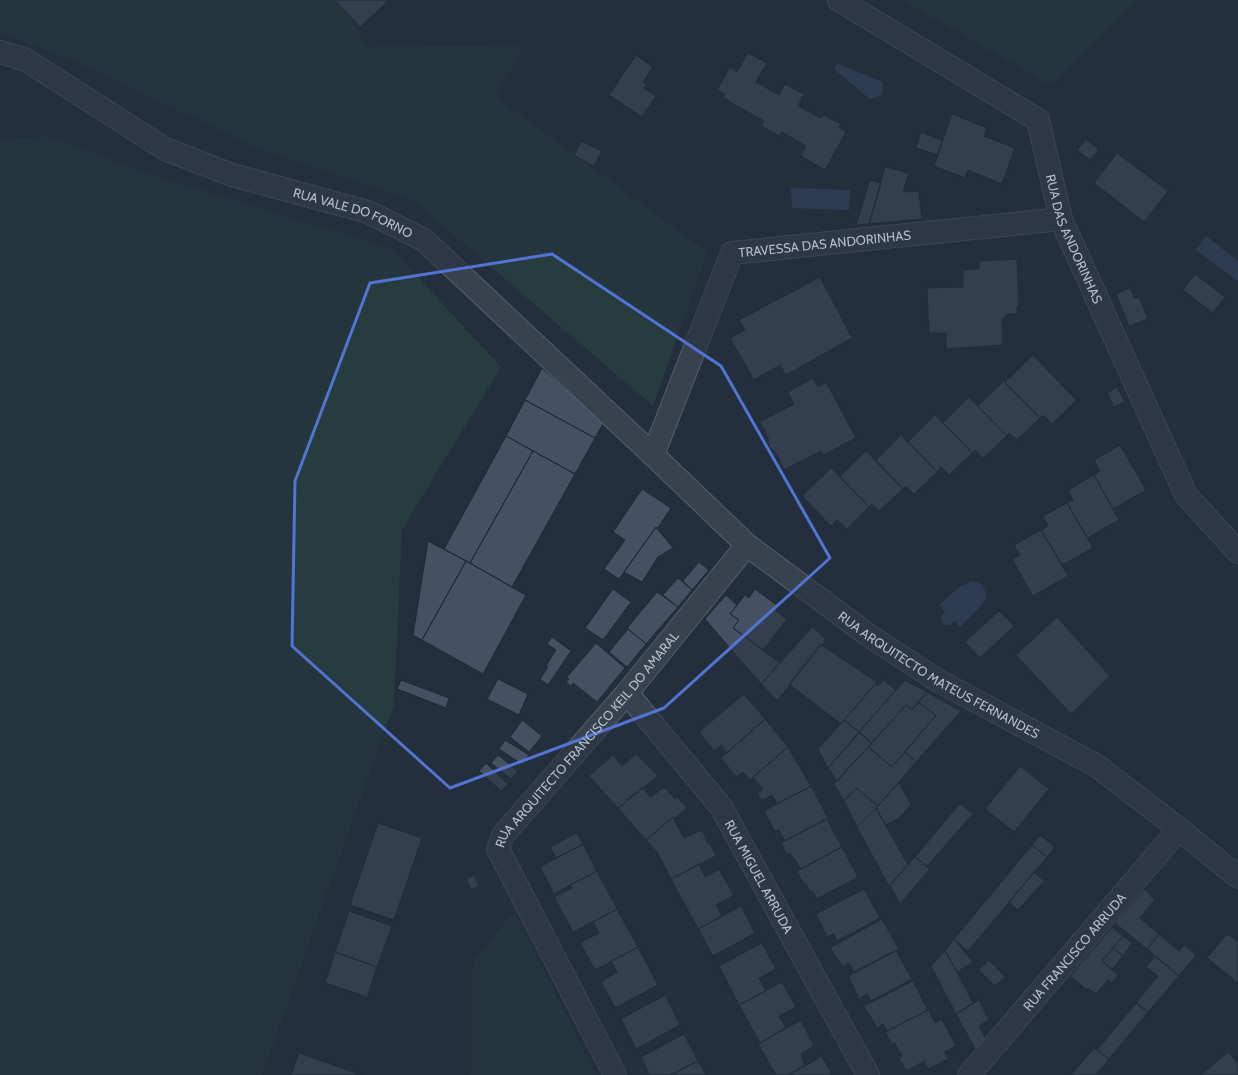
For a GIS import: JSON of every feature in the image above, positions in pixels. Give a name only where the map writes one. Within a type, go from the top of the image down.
[{"type":"street","name":"RUA DAS ANDORINHAS","points":[[838,0],[1038,120],[1061,220],[1186,495],[1238,552]]},
{"type":"street","name":"RUA VALE DO FORNO","points":[[0,52],[26,60],[165,149],[232,175],[368,212],[424,240],[653,454]]},
{"type":"street","name":"TRAVESSA DAS ANDORINHAS","points":[[653,454],[732,253],[1061,220]]},
{"type":"street","name":"RUA ARQUITECTO MATEUS FERNANDES","points":[[653,454],[747,545],[868,635],[937,680],[1097,766],[1179,829],[1238,877]]},
{"type":"street","name":"RUA ARQUITECTO FRANCISCO KEIL DO AMARAL","points":[[615,1075],[498,849],[503,835],[627,693],[747,545]]},
{"type":"street","name":"RUA MIGUEL ARRUDA","points":[[627,693],[721,807],[868,1075]]},
{"type":"street","name":"RUA FRANCISCO ARRUDA","points":[[969,1075],[1179,829]]},
{"type":"highlighted area","points":[[552,254],[721,366],[830,558],[664,708],[450,788],[292,646],[295,481],[370,283]]},
{"type":"green space","points":[[0,0],[341,0],[366,47],[524,45],[496,97],[707,252],[653,406],[414,201],[257,149],[106,75],[0,32]]},
{"type":"green space","points":[[902,0],[1138,0],[1051,85]]},
{"type":"green space","points":[[49,136],[150,174],[392,249],[501,367],[402,530],[394,704],[262,1075],[0,1075],[0,140]]},
{"type":"green space","points":[[514,912],[596,1075],[471,1075],[473,962]]},
{"type":"water","points":[[838,64],[882,82],[883,89],[880,96],[870,99],[835,70],[835,66]]},
{"type":"water","points":[[791,188],[850,190],[849,210],[792,208]]},
{"type":"water","points":[[1206,236],[1238,261],[1238,281],[1196,250]]},
{"type":"water","points":[[971,581],[983,586],[986,598],[981,606],[960,627],[956,623],[957,620],[950,625],[945,625],[942,622],[941,617],[946,609],[944,610],[939,605],[962,585],[963,586]]},
{"type":"building","points":[[334,0],[389,0],[360,27]]},
{"type":"building","points":[[748,53],[767,63],[756,82],[779,95],[785,84],[804,94],[798,106],[821,118],[823,115],[841,124],[839,127],[846,132],[825,170],[801,156],[806,146],[782,132],[779,136],[761,126],[764,121],[723,98],[725,94],[717,90],[730,67],[737,72]]},
{"type":"building","points":[[636,55],[653,67],[643,82],[647,85],[644,88],[656,96],[642,117],[609,95]]},
{"type":"building","points":[[952,114],[987,128],[984,136],[1015,148],[1002,184],[968,170],[965,178],[934,166]]},
{"type":"building","points":[[921,132],[942,141],[937,155],[916,148]]},
{"type":"building","points":[[1086,139],[1099,150],[1090,160],[1077,150]]},
{"type":"building","points":[[581,141],[602,151],[594,166],[574,156]]},
{"type":"building","points":[[1117,153],[1168,191],[1144,222],[1094,183]]},
{"type":"building","points":[[885,167],[909,173],[903,192],[919,191],[922,219],[869,224]]},
{"type":"building","points":[[870,180],[881,183],[869,224],[856,225]]},
{"type":"building","points":[[1017,259],[1019,307],[1017,307],[1017,314],[1007,314],[1002,320],[1003,345],[946,349],[946,333],[929,333],[927,288],[963,287],[963,270],[979,269],[979,261]]},
{"type":"building","points":[[1195,274],[1225,297],[1213,313],[1183,290]]},
{"type":"building","points":[[820,277],[852,338],[786,375],[780,365],[754,380],[730,338],[745,330],[739,320]]},
{"type":"building","points":[[1130,288],[1135,299],[1139,297],[1148,319],[1129,326],[1116,294]]},
{"type":"building","points":[[1033,355],[1076,400],[1052,424],[1043,415],[1040,418],[1005,383]]},
{"type":"building","points":[[542,368],[604,422],[595,438],[525,400]]},
{"type":"building","points":[[813,378],[818,387],[826,382],[856,438],[823,455],[821,451],[784,470],[776,453],[769,446],[768,438],[760,422],[794,404],[788,392]]},
{"type":"building","points":[[1004,381],[1040,418],[1017,440],[1009,433],[1007,436],[978,406]]},
{"type":"building","points":[[1117,387],[1125,402],[1114,407],[1107,393]]},
{"type":"building","points":[[969,397],[1007,436],[983,458],[975,450],[972,453],[943,423]]},
{"type":"building","points":[[525,400],[595,438],[575,474],[506,436]]},
{"type":"building","points":[[935,415],[972,453],[949,475],[941,467],[937,472],[908,442]]},
{"type":"building","points":[[901,435],[937,472],[914,494],[906,486],[903,489],[876,460]]},
{"type":"building","points":[[506,436],[533,451],[470,563],[444,549]]},
{"type":"building","points":[[1120,445],[1146,490],[1113,509],[1094,475],[1100,471],[1094,460]]},
{"type":"building","points":[[533,451],[575,474],[512,587],[470,563]]},
{"type":"building","points":[[866,451],[903,489],[879,511],[872,504],[869,507],[840,476]]},
{"type":"building","points":[[831,468],[869,507],[847,529],[837,520],[831,526],[802,496]]},
{"type":"building","points":[[1094,475],[1119,520],[1087,538],[1067,503],[1073,500],[1068,490]]},
{"type":"building","points":[[642,489],[671,508],[619,579],[604,569],[625,540],[613,532]]},
{"type":"building","points":[[1067,503],[1093,548],[1062,565],[1041,530],[1048,526],[1043,516]]},
{"type":"building","points":[[656,527],[673,548],[658,557],[642,582],[624,572]]},
{"type":"building","points":[[1041,530],[1068,576],[1033,596],[1012,559],[1020,555],[1014,545]]},
{"type":"building","points":[[428,541],[466,561],[422,640],[413,635]]},
{"type":"building","points":[[466,561],[526,595],[483,674],[422,640]]},
{"type":"building","points":[[699,562],[709,570],[692,590],[683,581]]},
{"type":"building","points":[[678,578],[692,590],[678,607],[663,595]]},
{"type":"building","points":[[613,589],[631,602],[603,640],[585,628]]},
{"type":"building","points":[[755,589],[778,606],[775,610],[787,619],[763,650],[733,628],[739,620],[730,614],[745,595],[749,598]]},
{"type":"building","points":[[657,592],[678,607],[646,644],[627,628]]},
{"type":"building","points":[[726,595],[737,605],[730,614],[739,620],[733,628],[780,663],[761,684],[705,619]]},
{"type":"building","points":[[999,611],[1014,626],[980,658],[965,642]]},
{"type":"building","points":[[1057,617],[1110,676],[1071,714],[1016,655]]},
{"type":"building","points":[[812,627],[826,639],[777,701],[761,684]]},
{"type":"building","points":[[628,629],[646,644],[627,667],[609,652]]},
{"type":"building","points":[[552,637],[571,651],[548,685],[540,679],[548,667],[546,666],[556,650],[547,644]]},
{"type":"building","points":[[596,643],[625,668],[597,702],[573,683],[571,686],[566,682],[569,679],[567,677]]},
{"type":"building","points":[[820,644],[877,682],[841,724],[789,684]]},
{"type":"building","points":[[498,679],[528,694],[519,715],[487,699]]},
{"type":"building","points":[[401,680],[449,698],[446,708],[397,689]]},
{"type":"building","points":[[883,680],[896,690],[859,732],[844,720],[875,684],[878,686]]},
{"type":"building","points":[[905,680],[927,692],[912,710],[906,705],[872,743],[859,732]]},
{"type":"building","points":[[927,692],[961,711],[916,762],[905,752],[936,715],[918,702]]},
{"type":"building","points":[[744,694],[765,719],[727,753],[721,745],[714,751],[699,732]]},
{"type":"building","points":[[918,702],[936,715],[892,767],[868,747],[906,705],[912,710]]},
{"type":"building","points":[[765,719],[788,747],[750,780],[743,772],[736,777],[721,758]]},
{"type":"building","points":[[522,720],[542,736],[529,752],[510,737]]},
{"type":"building","points":[[844,720],[859,732],[828,768],[818,749]]},
{"type":"building","points":[[859,733],[872,743],[837,781],[828,768]]},
{"type":"building","points":[[505,740],[529,755],[523,765],[499,749]]},
{"type":"building","points":[[788,747],[811,786],[777,804],[772,795],[761,801],[757,793],[763,790],[753,777]]},
{"type":"building","points":[[868,747],[892,767],[905,752],[916,762],[878,806],[856,788],[844,801],[834,784]]},
{"type":"building","points":[[636,754],[658,776],[618,808],[589,776],[613,755],[622,766]]},
{"type":"building","points":[[498,755],[518,771],[511,779],[491,763]]},
{"type":"building","points":[[486,763],[508,784],[501,791],[479,771]]},
{"type":"building","points":[[1020,766],[1049,789],[1014,832],[985,809]]},
{"type":"building","points":[[899,782],[911,805],[899,818],[886,825],[876,808]]},
{"type":"building","points":[[811,786],[828,818],[785,841],[779,830],[775,832],[764,811]]},
{"type":"building","points":[[642,787],[651,797],[664,787],[675,799],[677,797],[687,808],[674,819],[673,817],[646,840],[618,808]]},
{"type":"building","points":[[856,788],[878,806],[857,827],[844,801]]},
{"type":"building","points":[[960,803],[973,814],[927,866],[915,857]]},
{"type":"building","points":[[876,808],[908,865],[889,886],[857,827]]},
{"type":"building","points":[[673,817],[684,838],[702,830],[708,844],[710,843],[716,856],[671,879],[657,852],[646,840]]},
{"type":"building","points":[[827,819],[842,847],[801,869],[790,853],[787,855],[781,843]]},
{"type":"building","points":[[378,823],[422,838],[394,920],[350,905]]},
{"type":"building","points":[[577,833],[583,844],[556,858],[550,847]]},
{"type":"building","points":[[1040,835],[1055,847],[1047,857],[1032,845]]},
{"type":"building","points":[[583,844],[597,871],[554,894],[540,867]]},
{"type":"building","points":[[1032,845],[1047,857],[968,951],[954,939]]},
{"type":"building","points":[[842,847],[858,877],[817,899],[813,891],[811,892],[806,884],[804,885],[797,871]]},
{"type":"building","points":[[915,857],[930,869],[900,904],[890,885]]},
{"type":"building","points":[[699,864],[705,877],[719,869],[734,895],[716,905],[722,916],[698,929],[671,879]]},
{"type":"building","points":[[597,871],[617,909],[573,932],[554,897],[572,888],[570,885]]},
{"type":"building","points":[[1034,872],[1044,881],[1018,910],[1009,902]]},
{"type":"building","points":[[474,875],[479,886],[471,890],[466,879]]},
{"type":"building","points":[[864,889],[880,918],[837,941],[834,934],[827,937],[816,914]]},
{"type":"building","points":[[1144,889],[1155,899],[1140,918],[1159,934],[1147,949],[1115,923]]},
{"type":"building","points":[[741,906],[755,933],[713,956],[698,929]]},
{"type":"building","points":[[617,909],[638,947],[595,970],[580,943],[599,933],[593,922]]},
{"type":"building","points":[[349,911],[392,926],[377,967],[335,952]]},
{"type":"building","points":[[882,919],[899,949],[854,973],[849,963],[843,967],[830,948]]},
{"type":"building","points":[[1112,927],[1123,936],[1102,961],[1118,975],[1112,983],[1108,980],[1096,994],[1088,988],[1087,990],[1070,976]]},
{"type":"building","points":[[1159,934],[1179,951],[1184,945],[1196,955],[1179,976],[1147,949]]},
{"type":"building","points":[[1227,934],[1237,941],[1238,940],[1238,983],[1207,958]]},
{"type":"building","points":[[1123,936],[1132,943],[1123,956],[1113,948]]},
{"type":"building","points":[[954,939],[973,962],[957,972],[945,951]]},
{"type":"building","points":[[762,943],[776,969],[759,978],[766,991],[739,1005],[719,966]]},
{"type":"building","points":[[638,947],[658,985],[615,1008],[601,982],[617,972],[611,961]]},
{"type":"building","points":[[1113,948],[1123,956],[1112,969],[1102,961]]},
{"type":"building","points":[[896,950],[912,979],[871,1001],[867,994],[859,999],[849,977],[854,972]]},
{"type":"building","points":[[945,951],[973,1003],[956,1014],[931,966]]},
{"type":"building","points":[[335,952],[377,967],[367,997],[325,983]]},
{"type":"building","points":[[1155,956],[1179,976],[1148,1012],[1136,1003],[1158,976],[1146,967]]},
{"type":"building","points":[[989,960],[1005,977],[995,986],[979,970]]},
{"type":"building","points":[[913,981],[928,1010],[887,1031],[883,1024],[877,1028],[864,1006]]},
{"type":"building","points":[[782,982],[796,1007],[779,1016],[786,1028],[760,1043],[739,1005]]},
{"type":"building","points":[[665,995],[680,1025],[636,1049],[621,1019]]},
{"type":"building","points":[[979,1000],[989,1020],[979,1026],[989,1045],[979,1056],[956,1014]]},
{"type":"building","points":[[1136,1003],[1148,1012],[1109,1059],[1097,1050]]},
{"type":"building","points":[[928,1009],[935,1023],[942,1019],[956,1046],[945,1052],[948,1059],[928,1069],[924,1061],[906,1071],[899,1058],[902,1056],[895,1043],[892,1045],[885,1032]]},
{"type":"building","points":[[801,1020],[814,1046],[801,1054],[805,1066],[788,1075],[776,1075],[758,1044]]},
{"type":"building","points":[[684,1034],[698,1061],[670,1075],[650,1075],[641,1057]]},
{"type":"building","points":[[1094,1048],[1109,1059],[1096,1075],[1071,1075]]},
{"type":"building","points":[[1228,1052],[1238,1063],[1238,1075],[1201,1075]]},
{"type":"building","points":[[299,1053],[362,1075],[291,1075]]},
{"type":"building","points":[[822,1056],[832,1075],[788,1075],[805,1066]]},
{"type":"building","points":[[698,1061],[706,1075],[671,1075]]}]
